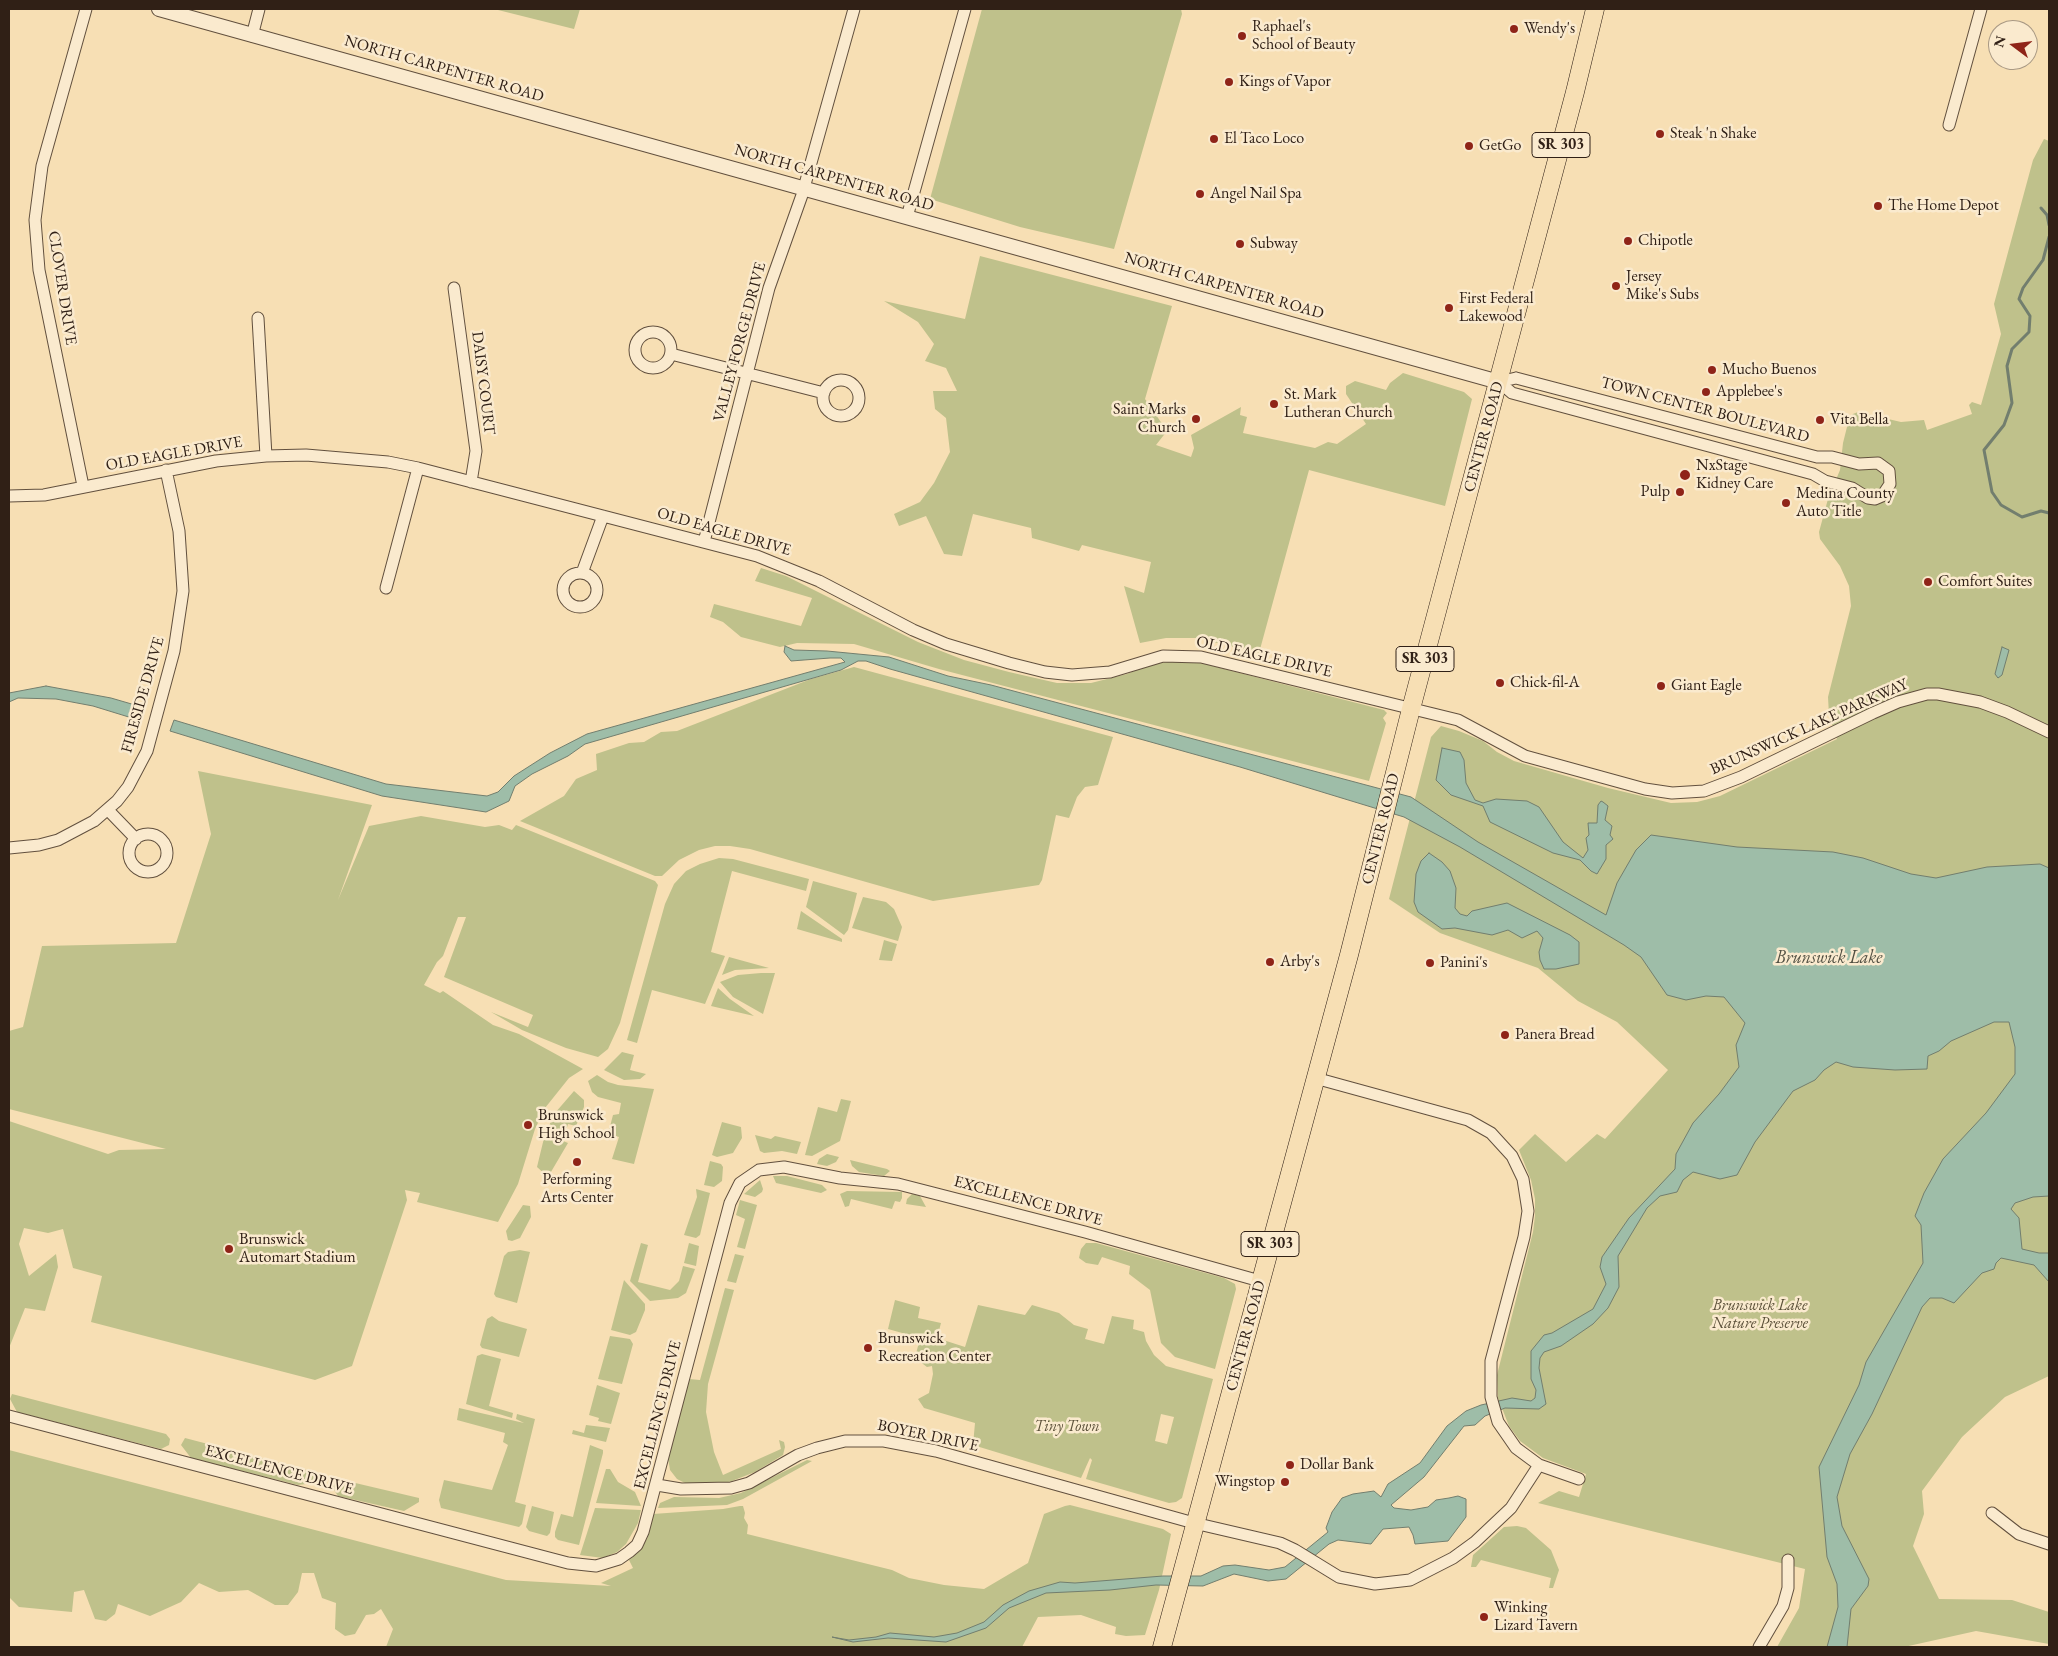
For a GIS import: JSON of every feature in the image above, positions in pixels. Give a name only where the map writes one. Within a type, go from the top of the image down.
[{"type":"main road","name":"CENTER ROAD","points":[[1162,1647],[1499,382],[1595,9]]},
{"type":"street","name":"CLOVER DRIVE","points":[[83,486],[39,270],[35,220],[42,166],[86,9]]},
{"type":"street","name":"NORTH CARPENTER ROAD","points":[[159,9],[1499,382]]},
{"type":"street","points":[[252,36],[259,9]]},
{"type":"street","name":"VALLEY FORGE DRIVE","points":[[704,542],[769,288],[787,241],[804,187],[854,9]]},
{"type":"street","points":[[907,217],[965,9]]},
{"type":"street","points":[[1949,125],[1981,9]]},
{"type":"street","name":"DAISY COURT","points":[[454,288],[476,451],[471,482]]},
{"type":"street","points":[[258,318],[266,456]]},
{"type":"street","points":[[671,354],[824,393]]},
{"type":"street","name":"TOWN CENTER BOULEVARD","points":[[1516,378],[1817,457],[1832,457],[1859,464],[1878,463],[1889,471],[1890,484],[1882,496],[1875,499],[1868,498],[1852,488],[1825,481],[1813,474],[1512,394],[1499,382],[1516,378]]},
{"type":"street","name":"OLD EAGLE DRIVE","points":[[9,496],[44,494],[216,460],[266,456],[347,457],[418,468],[704,542],[788,567],[913,630],[946,644],[1045,672],[1072,676],[1092,675],[1163,656],[1201,657],[1412,708]]},
{"type":"street","points":[[386,588],[418,468]]},
{"type":"street","name":"FIRESIDE DRIVE","points":[[9,848],[39,845],[77,832],[108,810],[128,787],[147,751],[180,622],[182,561],[179,531],[166,470]]},
{"type":"street","points":[[582,573],[603,516]]},
{"type":"street","name":"BRUNSWICK LAKE PARKWAY","points":[[1412,708],[1458,720],[1525,756],[1645,789],[1672,793],[1704,791],[1741,778],[1873,713],[1898,702],[1927,694],[1938,694],[1980,702],[2008,712],[2049,732]]},
{"type":"street","points":[[108,810],[136,839]]},
{"type":"street","points":[[1315,1078],[1468,1120],[1490,1133],[1512,1156],[1523,1179],[1528,1211],[1524,1237],[1491,1361],[1490,1390],[1494,1411],[1504,1433],[1516,1448],[1539,1465],[1579,1478]]},
{"type":"street","name":"EXCELLENCE DRIVE","points":[[9,1416],[584,1566],[602,1565],[619,1559],[637,1545],[657,1485],[730,1203],[740,1183],[758,1170],[784,1167],[848,1180],[898,1184],[1081,1231],[1260,1281]]},
{"type":"street","name":"BOYER DRIVE","points":[[657,1485],[689,1490],[731,1488],[749,1483],[798,1455],[817,1448],[845,1441],[872,1440],[936,1451],[1194,1523],[1280,1543],[1306,1556],[1339,1577],[1375,1584],[1410,1580],[1453,1558],[1493,1527],[1511,1508],[1539,1465]]},
{"type":"street","points":[[1992,1513],[2019,1534],[2049,1544]]},
{"type":"street","points":[[1758,1647],[1783,1606],[1788,1588],[1788,1560]]},
{"type":"green space","points":[[494,9],[580,9],[574,29]]},
{"type":"green space","points":[[982,9],[1181,9],[1182,14],[1114,249],[1020,227],[930,199]]},
{"type":"green space","name":"Brunswick Lake Nature Preserve","points":[[2044,139],[2049,141],[2049,1376],[2005,1397],[1962,1437],[1922,1491],[1924,1514],[1913,1546],[1939,1599],[2012,1600],[2049,1612],[2049,1644],[1976,1631],[1904,1647],[1777,1647],[1799,1608],[1805,1569],[1538,1503],[1559,1491],[1579,1497],[1586,1474],[1543,1458],[1520,1441],[1509,1426],[1498,1398],[1497,1375],[1533,1232],[1535,1216],[1535,1199],[1531,1180],[1519,1150],[1535,1134],[1566,1162],[1597,1134],[1605,1139],[1668,1070],[1617,1022],[1578,1001],[1538,968],[1440,933],[1389,899],[1431,737],[1441,726],[1483,741],[1497,752],[1514,761],[1608,788],[1671,803],[1697,802],[1720,796],[1837,739],[1829,715],[1828,697],[1851,606],[1849,586],[1840,566],[1820,539],[1819,532],[1828,499],[1840,470],[1843,443],[1849,419],[1858,412],[1901,422],[1924,420],[1927,430],[1972,414],[1969,405],[1972,402],[1981,405],[2001,334],[1994,304],[2033,160]]},
{"type":"green space","points":[[980,256],[1172,306],[1145,399],[1167,431],[1156,445],[1191,457],[1194,448],[1191,435],[1241,407],[1240,415],[1247,417],[1243,433],[1315,448],[1328,442],[1337,444],[1366,424],[1346,394],[1346,386],[1355,381],[1386,390],[1390,383],[1403,373],[1464,392],[1472,399],[1445,506],[1309,470],[1259,653],[1197,638],[1166,638],[1140,643],[1124,586],[1144,593],[1151,562],[1082,545],[1079,551],[1032,538],[1031,528],[973,514],[962,556],[944,554],[926,516],[899,526],[894,514],[920,502],[934,483],[950,452],[946,418],[935,409],[933,391],[957,391],[946,368],[925,361],[934,344],[918,322],[884,301],[965,319]]},
{"type":"green space","points":[[761,568],[786,576],[918,642],[964,660],[1057,683],[1091,683],[1127,674],[1150,664],[1178,661],[1201,663],[1384,710],[1387,713],[1383,718],[1386,723],[1369,781],[939,669],[854,644],[797,643],[780,647],[741,637],[723,622],[710,617],[714,604],[801,626],[812,598],[755,581]]},
{"type":"green space","points":[[854,667],[1113,737],[1098,785],[1085,787],[1077,797],[1069,818],[1056,815],[1042,880],[1039,885],[933,901],[750,849],[730,846],[715,846],[699,850],[679,860],[662,876],[655,876],[520,821],[564,796],[576,779],[597,770],[596,754],[629,743],[644,742],[661,732],[677,731],[811,679]]},
{"type":"green space","points":[[198,771],[372,805],[338,900],[369,826],[421,816],[485,827],[499,825],[512,830],[516,825],[655,881],[658,885],[620,1023],[608,1049],[598,1057],[566,1048],[522,1030],[491,1012],[528,1027],[533,1015],[444,977],[466,917],[458,917],[443,956],[437,962],[424,985],[440,993],[443,991],[493,1025],[519,1034],[583,1069],[569,1078],[545,1108],[535,1129],[518,1184],[498,1222],[417,1202],[420,1193],[405,1190],[407,1200],[352,1366],[315,1380],[91,1322],[102,1276],[73,1268],[63,1229],[48,1233],[24,1228],[19,1244],[29,1276],[56,1254],[58,1267],[45,1311],[25,1308],[9,1348],[9,1121],[108,1154],[119,1150],[166,1149],[9,1109],[9,1031],[23,1027],[42,946],[176,943],[211,834]]},
{"type":"green space","points":[[719,858],[733,859],[809,879],[806,891],[732,871],[711,952],[725,956],[705,1004],[652,990],[637,1043],[627,1040],[665,904],[674,884],[686,871]]},
{"type":"green space","points":[[813,881],[857,893],[848,930],[844,935],[806,907]]},
{"type":"green space","points":[[863,897],[886,902],[894,909],[902,927],[898,941],[852,928]]},
{"type":"green space","points":[[801,911],[842,939],[842,942],[797,929]]},
{"type":"green space","points":[[884,940],[897,944],[892,961],[879,960]]},
{"type":"green space","points":[[729,957],[769,968],[735,970],[722,975]]},
{"type":"green space","points":[[775,973],[763,1014],[733,997],[720,982],[738,975]]},
{"type":"green space","points":[[718,988],[730,999],[754,1016],[711,1006]]},
{"type":"green space","points":[[622,1052],[634,1055],[630,1070],[646,1074],[640,1079],[624,1080],[604,1070]]},
{"type":"green space","points":[[597,1075],[608,1082],[618,1085],[654,1089],[634,1164],[612,1159],[619,1137],[608,1134],[613,1115],[619,1114],[621,1103],[598,1097],[592,1092],[588,1081]]},
{"type":"green space","points":[[574,1091],[584,1100],[584,1107],[576,1126],[568,1124],[563,1141],[568,1143],[548,1177],[537,1167],[545,1134],[555,1113]]},
{"type":"green space","points":[[841,1099],[851,1101],[840,1141],[812,1156],[805,1155],[818,1107],[837,1112]]},
{"type":"green space","points":[[722,1122],[741,1127],[742,1138],[733,1153],[717,1157],[712,1155]]},
{"type":"green space","points":[[755,1135],[771,1139],[775,1136],[801,1142],[797,1154],[782,1151],[764,1153],[760,1151]]},
{"type":"green space","points":[[827,1154],[839,1157],[836,1162],[827,1166],[817,1164],[819,1159]]},
{"type":"green space","points":[[850,1160],[890,1171],[884,1176],[859,1172],[852,1166]]},
{"type":"green space","points":[[710,1161],[721,1164],[723,1167],[722,1181],[714,1187],[704,1185]]},
{"type":"green space","points":[[773,1176],[787,1176],[822,1185],[827,1190],[821,1193],[776,1183]]},
{"type":"green space","points":[[760,1180],[762,1192],[755,1197],[744,1194]]},
{"type":"green space","points":[[696,1189],[710,1193],[700,1235],[696,1238],[684,1235],[697,1197]]},
{"type":"green space","points":[[847,1191],[902,1192],[902,1198],[900,1202],[895,1201],[892,1209],[851,1199],[849,1206],[845,1207],[840,1194]]},
{"type":"green space","points":[[912,1194],[920,1196],[926,1207],[906,1204],[907,1199]]},
{"type":"green space","points":[[740,1200],[757,1205],[745,1249],[737,1247],[745,1219],[736,1215]]},
{"type":"green space","points":[[523,1205],[530,1206],[531,1217],[520,1238],[512,1241],[508,1240],[506,1231]]},
{"type":"green space","points":[[641,1243],[648,1245],[638,1282],[670,1290],[679,1281],[683,1266],[695,1269],[686,1293],[678,1298],[650,1301],[630,1281]]},
{"type":"green space","points":[[689,1243],[699,1246],[696,1266],[684,1263]]},
{"type":"green space","points":[[1086,1243],[1096,1243],[1224,1278],[1235,1284],[1236,1289],[1215,1369],[1175,1357],[1161,1343],[1150,1290],[1129,1274],[1130,1266],[1102,1257],[1098,1265],[1086,1263],[1079,1258],[1081,1249]]},
{"type":"green space","points":[[520,1250],[530,1252],[517,1303],[496,1297],[494,1294],[504,1256],[508,1252]]},
{"type":"green space","points":[[735,1254],[744,1256],[736,1283],[727,1281]]},
{"type":"green space","points":[[624,1280],[645,1304],[645,1310],[636,1332],[630,1335],[611,1330]]},
{"type":"green space","points":[[725,1288],[734,1290],[708,1384],[706,1412],[714,1452],[723,1475],[781,1449],[779,1440],[784,1442],[785,1447],[783,1455],[755,1472],[717,1485],[689,1485],[677,1479],[670,1470],[668,1458],[689,1379],[700,1380]]},
{"type":"green space","name":"Tiny Town","points":[[895,1300],[920,1307],[918,1318],[941,1323],[937,1338],[965,1347],[978,1305],[1025,1315],[1032,1305],[1059,1313],[1074,1325],[1088,1329],[1085,1339],[1104,1344],[1112,1316],[1134,1320],[1133,1329],[1144,1332],[1146,1341],[1154,1355],[1166,1366],[1213,1379],[1182,1498],[1176,1502],[1169,1503],[1086,1479],[1092,1460],[1090,1458],[1081,1478],[973,1445],[975,1423],[924,1408],[918,1399],[929,1393],[933,1374],[932,1366],[927,1367],[915,1358],[920,1338],[888,1329]],"holes":[[[1161,1414],[1174,1417],[1167,1444],[1155,1441]]]},
{"type":"green space","points":[[492,1316],[499,1321],[527,1329],[519,1357],[482,1348],[480,1345],[487,1319]]},
{"type":"green space","points":[[610,1336],[630,1339],[633,1344],[622,1384],[598,1379]]},
{"type":"green space","points":[[482,1354],[501,1359],[489,1406],[513,1413],[512,1418],[466,1404],[477,1356]]},
{"type":"green space","points":[[597,1385],[620,1393],[611,1424],[598,1421],[599,1418],[589,1415]]},
{"type":"green space","points":[[12,1394],[166,1434],[170,1439],[169,1445],[161,1449],[17,1412],[10,1399]]},
{"type":"green space","points":[[459,1408],[524,1423],[516,1419],[517,1414],[535,1419],[515,1502],[526,1505],[522,1524],[519,1527],[441,1508],[439,1500],[444,1480],[492,1490],[508,1445],[503,1442],[505,1433],[457,1420]]},
{"type":"green space","points":[[586,1425],[610,1428],[606,1442],[572,1434],[573,1430],[584,1433]]},
{"type":"green space","points":[[185,1438],[322,1474],[314,1483],[298,1485],[191,1458],[181,1445]]},
{"type":"green space","points":[[590,1445],[603,1450],[603,1453],[579,1545],[558,1540],[555,1537],[555,1532],[561,1514],[573,1517]]},
{"type":"green space","points":[[9,1450],[506,1580],[611,1586],[601,1583],[633,1568],[629,1560],[647,1539],[653,1514],[740,1506],[743,1506],[744,1518],[748,1525],[747,1534],[892,1570],[909,1578],[944,1585],[984,1589],[1028,1563],[1044,1514],[1065,1506],[1070,1505],[1163,1529],[1171,1534],[1159,1590],[1145,1635],[1126,1636],[1115,1634],[1116,1627],[1081,1615],[1038,1617],[1022,1647],[386,1647],[393,1629],[381,1609],[374,1614],[366,1615],[355,1634],[345,1636],[335,1629],[336,1603],[322,1598],[314,1573],[302,1573],[298,1592],[288,1605],[275,1605],[248,1590],[219,1592],[199,1583],[181,1602],[150,1616],[118,1604],[115,1614],[106,1621],[95,1619],[84,1590],[74,1592],[72,1612],[19,1607],[9,1597]]},
{"type":"green space","points":[[807,1460],[812,1461],[743,1499],[727,1505],[658,1508],[660,1503],[674,1497],[719,1498],[741,1493]]},
{"type":"green space","points":[[606,1469],[610,1469],[618,1482],[635,1492],[641,1506],[596,1503]]},
{"type":"green space","points":[[334,1478],[419,1498],[419,1502],[404,1511],[338,1496],[332,1487]]},
{"type":"green space","points":[[532,1506],[554,1512],[550,1533],[547,1536],[529,1531],[526,1527]]},
{"type":"green space","points":[[595,1508],[641,1510],[638,1523],[626,1544],[617,1552],[603,1558],[580,1555]]},
{"type":"green space","points":[[1517,1526],[1526,1528],[1551,1550],[1559,1570],[1553,1588],[1549,1588],[1551,1578],[1481,1560],[1476,1567],[1471,1567],[1473,1555],[1504,1527]]},
{"type":"water","name":"Brunswick Lake","points":[[785,646],[794,650],[889,657],[948,676],[991,685],[1411,797],[1478,842],[1606,915],[1617,883],[1636,850],[1651,835],[1737,847],[1833,852],[1863,858],[1911,874],[1936,878],[1987,867],[2040,864],[2049,868],[2049,1196],[2033,1197],[2015,1203],[2011,1209],[2019,1218],[2022,1249],[2049,1253],[2049,1282],[2034,1265],[2001,1258],[1996,1263],[1994,1269],[1982,1273],[1954,1303],[1942,1298],[1930,1298],[1922,1307],[1872,1414],[1850,1454],[1837,1497],[1842,1526],[1869,1579],[1868,1586],[1851,1609],[1847,1647],[1827,1647],[1838,1607],[1837,1584],[1827,1557],[1819,1467],[1859,1385],[1866,1362],[1923,1263],[1921,1225],[1915,1216],[1924,1193],[1943,1159],[1986,1113],[2015,1074],[2015,1047],[2009,1022],[1994,1022],[1951,1041],[1939,1051],[1928,1056],[1927,1069],[1895,1070],[1853,1067],[1836,1062],[1824,1070],[1815,1080],[1793,1091],[1755,1142],[1737,1175],[1720,1179],[1693,1172],[1683,1180],[1677,1192],[1660,1196],[1647,1208],[1618,1256],[1619,1287],[1608,1308],[1593,1324],[1561,1346],[1544,1352],[1540,1358],[1539,1368],[1546,1404],[1539,1409],[1505,1408],[1485,1416],[1475,1425],[1464,1426],[1424,1477],[1391,1505],[1394,1508],[1411,1510],[1428,1507],[1436,1500],[1458,1496],[1466,1499],[1466,1517],[1448,1541],[1415,1544],[1409,1527],[1383,1529],[1371,1544],[1338,1540],[1329,1544],[1286,1579],[1268,1581],[1234,1574],[1203,1586],[1156,1585],[1110,1590],[1046,1593],[1009,1608],[986,1628],[946,1642],[888,1638],[853,1642],[832,1637],[849,1640],[876,1637],[890,1633],[934,1637],[957,1633],[984,1622],[1003,1605],[1029,1591],[1060,1582],[1075,1583],[1163,1576],[1201,1576],[1223,1566],[1235,1565],[1269,1570],[1285,1567],[1328,1532],[1326,1528],[1332,1512],[1342,1498],[1353,1494],[1374,1491],[1381,1497],[1388,1484],[1420,1463],[1447,1426],[1466,1411],[1481,1405],[1512,1398],[1531,1401],[1535,1398],[1536,1390],[1531,1379],[1531,1351],[1544,1335],[1552,1333],[1593,1309],[1606,1284],[1600,1267],[1602,1257],[1629,1218],[1675,1169],[1676,1154],[1693,1123],[1719,1094],[1739,1067],[1736,1045],[1745,1023],[1724,997],[1706,996],[1686,1000],[1667,995],[1641,957],[1624,945],[1460,847],[1404,817],[1240,767],[866,661],[858,661],[841,670],[585,744],[568,756],[532,774],[515,786],[509,801],[486,812],[382,796],[170,731],[174,720],[386,784],[487,796],[498,792],[514,776],[550,753],[587,734],[845,662],[841,658],[791,661],[784,652]]},
{"type":"water","points":[[2002,647],[2009,650],[2002,675],[1998,678],[1995,674]]},
{"type":"water","points":[[46,686],[111,698],[135,705],[132,718],[93,706],[56,699],[18,698],[9,702],[9,693]]},
{"type":"water","points":[[1442,748],[1460,752],[1464,760],[1466,783],[1475,800],[1483,803],[1496,799],[1527,801],[1539,807],[1563,842],[1583,858],[1588,850],[1586,838],[1589,835],[1588,823],[1597,823],[1598,805],[1601,801],[1608,806],[1605,820],[1612,826],[1610,835],[1613,839],[1606,845],[1606,859],[1597,874],[1580,860],[1553,853],[1490,822],[1483,806],[1451,795],[1436,780]]},
{"type":"water","points":[[1429,853],[1442,862],[1450,871],[1456,888],[1455,908],[1460,914],[1467,916],[1472,911],[1507,903],[1570,935],[1579,942],[1579,964],[1556,969],[1544,969],[1539,952],[1543,938],[1537,931],[1522,938],[1508,930],[1492,935],[1455,928],[1442,929],[1418,912],[1414,902],[1416,874],[1421,861]]},
{"type":"waterway","points":[[2041,208],[2047,215],[2049,225]]},
{"type":"waterway","points":[[2049,237],[2043,260],[2023,288],[2019,299],[2030,316],[2029,332],[2012,349],[2007,366],[2012,403],[2004,425],[1984,450],[1992,492],[2001,505],[2022,517],[2041,511],[2049,513]]},
{"type":"place","name":"Wendy's","points":[[1514,29]]},
{"type":"place","name":"Raphael's School of Beauty","points":[[1242,36]]},
{"type":"place","name":"Kings of Vapor","points":[[1229,82]]},
{"type":"place","name":"Steak 'n Shake","points":[[1660,134]]},
{"type":"place","name":"El Taco Loco","points":[[1214,139]]},
{"type":"place","name":"GetGo","points":[[1469,146]]},
{"type":"place","name":"Angel Nail Spa","points":[[1200,194]]},
{"type":"place","name":"The Home Depot","points":[[1878,206]]},
{"type":"place","name":"Chipotle","points":[[1628,241]]},
{"type":"place","name":"Subway","points":[[1240,244]]},
{"type":"place","name":"Jersey Mike's Subs","points":[[1616,286]]},
{"type":"place","name":"First Federal Lakewood","points":[[1449,308]]},
{"type":"place","name":"Mucho Buenos","points":[[1712,370]]},
{"type":"place","name":"Applebee's","points":[[1706,392]]},
{"type":"place","name":"St. Mark Lutheran Church","points":[[1274,404]]},
{"type":"place","name":"Saint Marks Church","points":[[1196,419]]},
{"type":"place","name":"Vita Bella","points":[[1820,420]]},
{"type":"place","name":"NxStage Kidney Care","points":[[1685,475]]},
{"type":"place","name":"Pulp","points":[[1680,492]]},
{"type":"place","name":"Medina County Auto Title","points":[[1786,503]]},
{"type":"place","name":"Comfort Suites","points":[[1928,582]]},
{"type":"place","name":"Chick-fil-A","points":[[1500,683]]},
{"type":"place","name":"Giant Eagle","points":[[1661,686]]},
{"type":"place","name":"Arby's","points":[[1270,962]]},
{"type":"place","name":"Panini's","points":[[1430,963]]},
{"type":"place","name":"Panera Bread","points":[[1505,1035]]},
{"type":"place","name":"Brunswick High School","points":[[528,1125]]},
{"type":"place","name":"Performing Arts Center","points":[[577,1162]]},
{"type":"place","name":"Brunswick Automart Stadium","points":[[229,1249]]},
{"type":"place","name":"Brunswick Recreation Center","points":[[868,1348]]},
{"type":"place","name":"Dollar Bank","points":[[1290,1465]]},
{"type":"place","name":"Wingstop","points":[[1285,1482]]},
{"type":"place","name":"Winking Lizard Tavern","points":[[1484,1617]]}]
